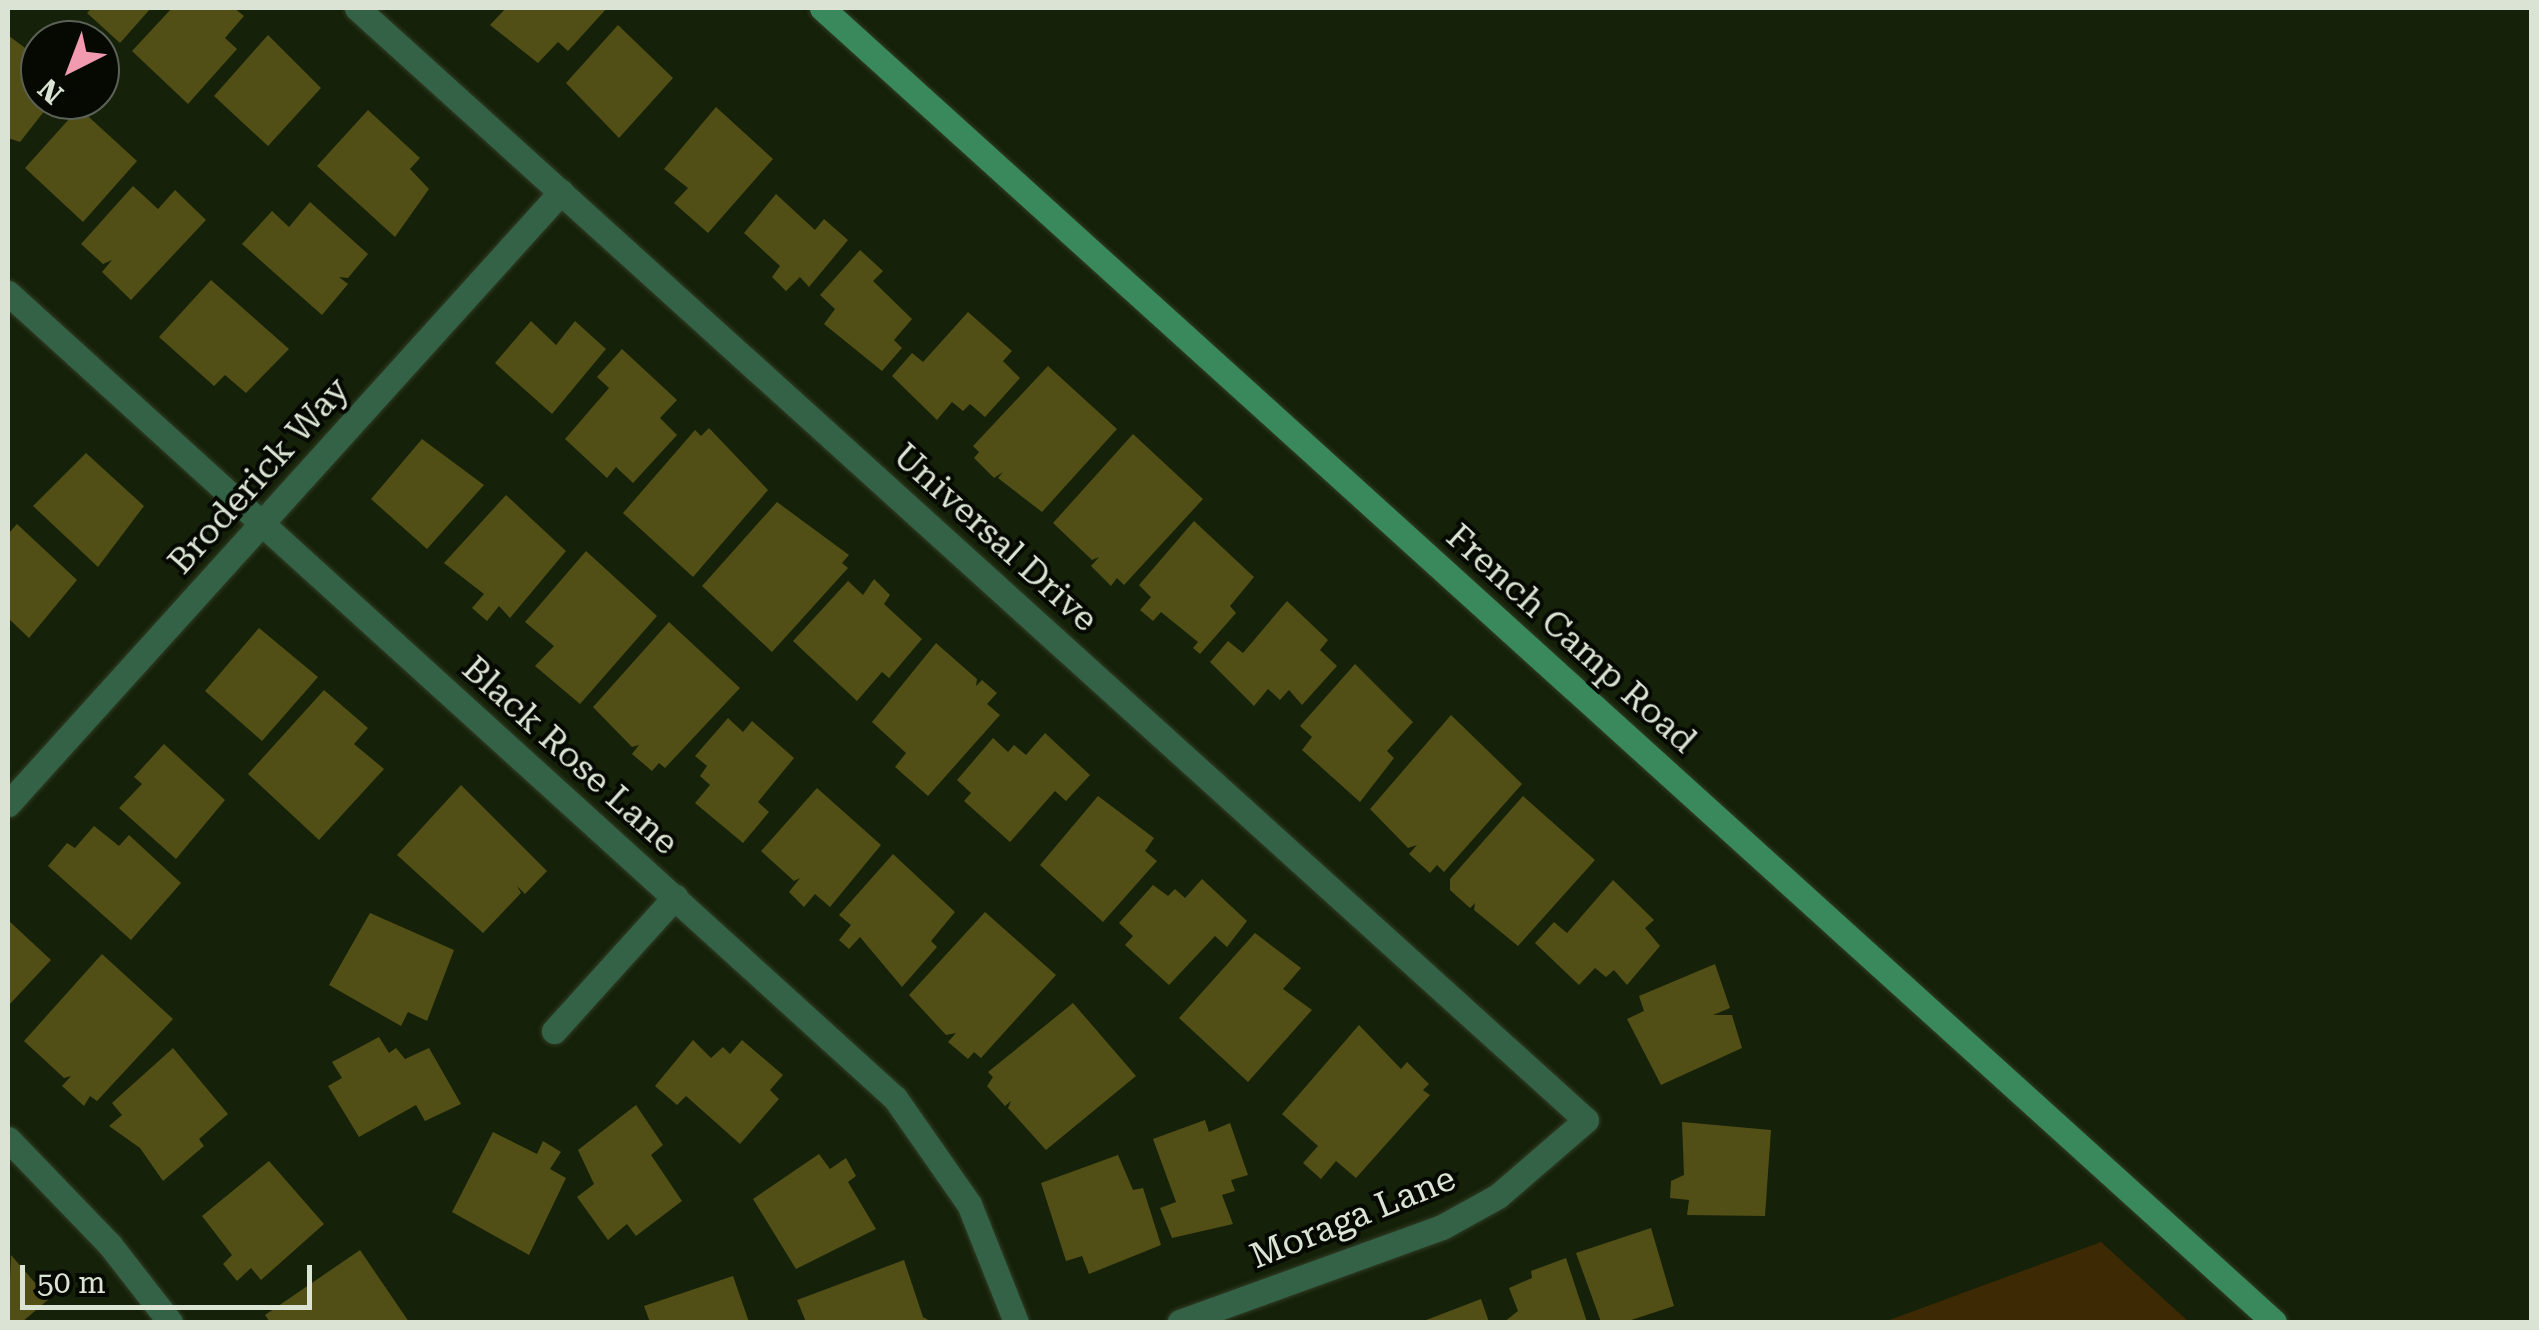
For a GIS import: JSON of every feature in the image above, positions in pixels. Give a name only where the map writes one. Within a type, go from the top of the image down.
[{"type":"street","name":"Universal Drive","points":[[357,8],[1586,1120]]},
{"type":"street","name":"French Camp Road","points":[[822,8],[2274,1322]]},
{"type":"street","name":"Broderick Way","points":[[8,804],[561,192]]},
{"type":"street","name":"Black Rose Lane","points":[[8,293],[895,1098],[936,1149],[969,1204],[1016,1322]]},
{"type":"street","points":[[554,1031],[675,897]]},
{"type":"street","name":"Moraga Lane","points":[[1180,1322],[1442,1227],[1498,1196],[1586,1120]]},
{"type":"street","points":[[8,1139],[110,1245],[170,1322]]},
{"type":"shaded area","points":[[2101,1242],[2189,1322],[1884,1322]]},
{"type":"building","points":[[92,8],[151,8],[120,43],[120,20],[95,20],[87,13]]},
{"type":"building","points":[[172,8],[234,8],[244,16],[225,38],[237,49],[188,104],[132,51]]},
{"type":"building","points":[[506,8],[607,8],[568,51],[558,42],[538,63],[490,25]]},
{"type":"building","points":[[618,25],[673,78],[619,138],[566,83]]},
{"type":"building","points":[[268,35],[321,88],[268,146],[214,96]]},
{"type":"building","points":[[9,36],[20,44],[20,120],[37,120],[20,142],[8,138]]},
{"type":"building","points":[[716,107],[773,159],[708,233],[674,203],[688,188],[664,169]]},
{"type":"building","points":[[368,110],[420,158],[410,169],[429,189],[395,237],[317,166]]},
{"type":"building","points":[[68,120],[92,120],[137,161],[83,222],[25,168]]},
{"type":"building","points":[[133,186],[158,209],[175,190],[206,220],[131,300],[102,272],[112,260],[103,264],[81,244]]},
{"type":"building","points":[[776,194],[815,230],[824,219],[848,240],[809,287],[800,277],[786,291],[772,277],[780,266],[744,233]]},
{"type":"building","points":[[310,202],[368,254],[348,278],[339,277],[348,284],[322,315],[242,244],[272,211],[289,227]]},
{"type":"building","points":[[860,250],[883,271],[873,281],[912,319],[894,340],[902,348],[882,371],[824,324],[835,309],[820,295]]},
{"type":"building","points":[[211,280],[289,349],[246,393],[225,375],[214,386],[159,337]]},
{"type":"building","points":[[968,312],[1012,351],[1003,361],[1020,378],[985,417],[970,404],[963,411],[952,402],[937,420],[892,376],[912,353],[923,362]]},
{"type":"building","points":[[531,321],[556,345],[575,321],[606,349],[552,414],[495,363]]},
{"type":"building","points":[[622,349],[677,400],[660,418],[677,435],[633,483],[616,467],[607,478],[565,439],[609,388],[597,377]]},
{"type":"building","points":[[1048,366],[1117,429],[1042,512],[998,478],[1003,472],[994,478],[974,458],[979,452],[973,446]]},
{"type":"building","points":[[709,428],[768,490],[693,577],[623,513],[695,430],[701,436]]},
{"type":"building","points":[[1133,434],[1203,499],[1124,585],[1117,578],[1111,586],[1091,566],[1099,557],[1092,560],[1053,523]]},
{"type":"building","points":[[422,439],[484,485],[427,549],[371,499]]},
{"type":"building","points":[[86,453],[144,506],[98,567],[33,506]]},
{"type":"building","points":[[506,495],[566,551],[510,618],[499,606],[487,621],[472,608],[484,594],[444,563]]},
{"type":"building","points":[[777,502],[849,555],[842,563],[848,568],[772,652],[702,586]]},
{"type":"building","points":[[1194,521],[1254,577],[1230,606],[1236,613],[1200,654],[1193,648],[1198,642],[1161,612],[1153,621],[1140,610],[1151,597],[1139,585]]},
{"type":"building","points":[[17,524],[77,580],[29,638],[8,618],[8,534]]},
{"type":"building","points":[[586,551],[657,616],[580,704],[535,666],[554,646],[525,622]]},
{"type":"building","points":[[874,579],[890,595],[884,604],[922,639],[889,678],[882,672],[857,701],[793,641],[848,581],[863,595]]},
{"type":"building","points":[[1287,601],[1328,640],[1320,650],[1337,666],[1302,705],[1289,690],[1280,700],[1268,689],[1254,706],[1210,662],[1228,641],[1243,653]]},
{"type":"building","points":[[669,622],[740,688],[665,768],[659,763],[652,771],[632,754],[639,745],[632,747],[593,707]]},
{"type":"building","points":[[259,628],[318,677],[262,741],[205,691]]},
{"type":"building","points":[[936,643],[977,679],[976,686],[982,680],[997,693],[987,704],[1000,715],[928,796],[895,767],[906,753],[872,722]]},
{"type":"building","points":[[1355,664],[1413,722],[1387,751],[1394,758],[1360,802],[1302,750],[1312,737],[1300,726]]},
{"type":"building","points":[[324,690],[368,728],[354,744],[384,769],[319,840],[248,774]]},
{"type":"building","points":[[1451,715],[1522,784],[1444,872],[1437,865],[1430,873],[1409,854],[1417,845],[1408,848],[1370,809]]},
{"type":"building","points":[[728,718],[743,732],[752,721],[794,758],[758,802],[769,812],[743,843],[695,803],[710,785],[700,776],[707,766],[695,756]]},
{"type":"building","points":[[1045,733],[1090,775],[1066,801],[1055,791],[1010,842],[964,801],[971,793],[957,780],[993,738],[1008,752],[1014,745],[1026,755]]},
{"type":"building","points":[[164,744],[225,800],[176,859],[119,808],[142,784],[134,777]]},
{"type":"building","points":[[461,785],[547,871],[525,894],[517,886],[521,893],[483,933],[397,855]]},
{"type":"building","points":[[817,788],[881,845],[830,907],[815,894],[804,907],[789,892],[800,878],[794,881],[761,851]]},
{"type":"building","points":[[1098,796],[1154,838],[1145,851],[1157,861],[1103,922],[1040,865]]},
{"type":"building","points":[[1523,796],[1595,860],[1518,946],[1474,910],[1475,903],[1470,908],[1450,890],[1450,879]]},
{"type":"building","points":[[94,826],[119,846],[129,835],[181,883],[131,940],[48,866],[67,843],[75,848]]},
{"type":"building","points":[[893,854],[955,912],[931,941],[937,947],[902,987],[860,937],[849,949],[839,940],[851,925],[839,915]]},
{"type":"building","points":[[1202,879],[1247,921],[1227,947],[1215,936],[1169,985],[1125,945],[1133,936],[1119,923],[1153,885],[1168,896],[1175,889],[1185,898]]},
{"type":"building","points":[[1613,880],[1654,920],[1645,928],[1660,946],[1627,985],[1614,970],[1606,977],[1595,968],[1579,985],[1535,943],[1554,922],[1567,933]]},
{"type":"building","points":[[985,912],[1056,975],[981,1058],[974,1052],[968,1059],[948,1042],[956,1033],[946,1035],[909,995]]},
{"type":"building","points":[[370,913],[454,950],[427,1021],[408,1012],[401,1026],[329,985]]},
{"type":"building","points":[[8,920],[51,960],[8,1006]]},
{"type":"building","points":[[1255,933],[1301,968],[1283,989],[1312,1010],[1248,1082],[1179,1018]]},
{"type":"building","points":[[102,954],[173,1019],[97,1101],[90,1096],[84,1106],[62,1086],[71,1076],[64,1078],[24,1041]]},
{"type":"building","points":[[1715,964],[1730,1008],[1713,1015],[1732,1015],[1742,1048],[1661,1085],[1627,1019],[1644,1011],[1639,996]]},
{"type":"building","points":[[1073,1003],[1136,1076],[1046,1150],[1008,1108],[1011,1101],[1005,1106],[987,1086],[993,1077],[988,1072]]},
{"type":"building","points":[[1359,1025],[1401,1069],[1407,1062],[1429,1084],[1423,1090],[1430,1095],[1356,1178],[1336,1161],[1321,1179],[1303,1163],[1318,1146],[1282,1114]]},
{"type":"building","points":[[379,1037],[389,1053],[396,1048],[405,1059],[429,1048],[461,1104],[425,1121],[416,1105],[359,1137],[328,1086],[342,1078],[332,1062]]},
{"type":"building","points":[[693,1040],[711,1058],[723,1047],[730,1054],[742,1040],[783,1075],[770,1090],[779,1099],[740,1144],[686,1096],[677,1105],[655,1086]]},
{"type":"building","points":[[173,1048],[228,1114],[199,1139],[204,1146],[163,1181],[140,1148],[109,1126],[122,1115],[112,1103]]},
{"type":"building","points":[[636,1105],[663,1145],[651,1155],[682,1201],[636,1236],[627,1224],[608,1240],[577,1197],[594,1184],[578,1150]]},
{"type":"building","points":[[1205,1120],[1209,1132],[1230,1123],[1248,1175],[1231,1180],[1235,1191],[1222,1195],[1233,1224],[1172,1238],[1160,1208],[1176,1202],[1153,1139]]},
{"type":"building","points":[[1682,1122],[1771,1130],[1765,1216],[1687,1215],[1689,1200],[1670,1198],[1671,1181],[1684,1175]]},
{"type":"building","points":[[493,1132],[537,1154],[543,1141],[561,1152],[550,1169],[566,1178],[529,1255],[452,1212]]},
{"type":"building","points":[[819,1154],[830,1169],[846,1158],[856,1176],[848,1182],[876,1229],[796,1269],[753,1199]]},
{"type":"building","points":[[1118,1155],[1133,1190],[1143,1188],[1161,1245],[1089,1274],[1082,1256],[1066,1261],[1041,1183]]},
{"type":"building","points":[[269,1161],[324,1224],[261,1280],[251,1268],[237,1281],[223,1264],[232,1255],[202,1216]]},
{"type":"building","points":[[1651,1228],[1674,1306],[1625,1322],[1601,1322],[1576,1253]]},
{"type":"building","points":[[360,1250],[409,1322],[270,1322],[265,1315]]},
{"type":"building","points":[[11,1255],[49,1299],[22,1322],[8,1322]]},
{"type":"building","points":[[1566,1258],[1587,1322],[1504,1322],[1518,1311],[1509,1288],[1532,1278],[1531,1271]]},
{"type":"building","points":[[904,1260],[923,1317],[932,1322],[806,1322],[797,1300]]},
{"type":"building","points":[[733,1276],[749,1322],[650,1322],[644,1306]]},
{"type":"building","points":[[1481,1299],[1489,1322],[1421,1322]]}]
